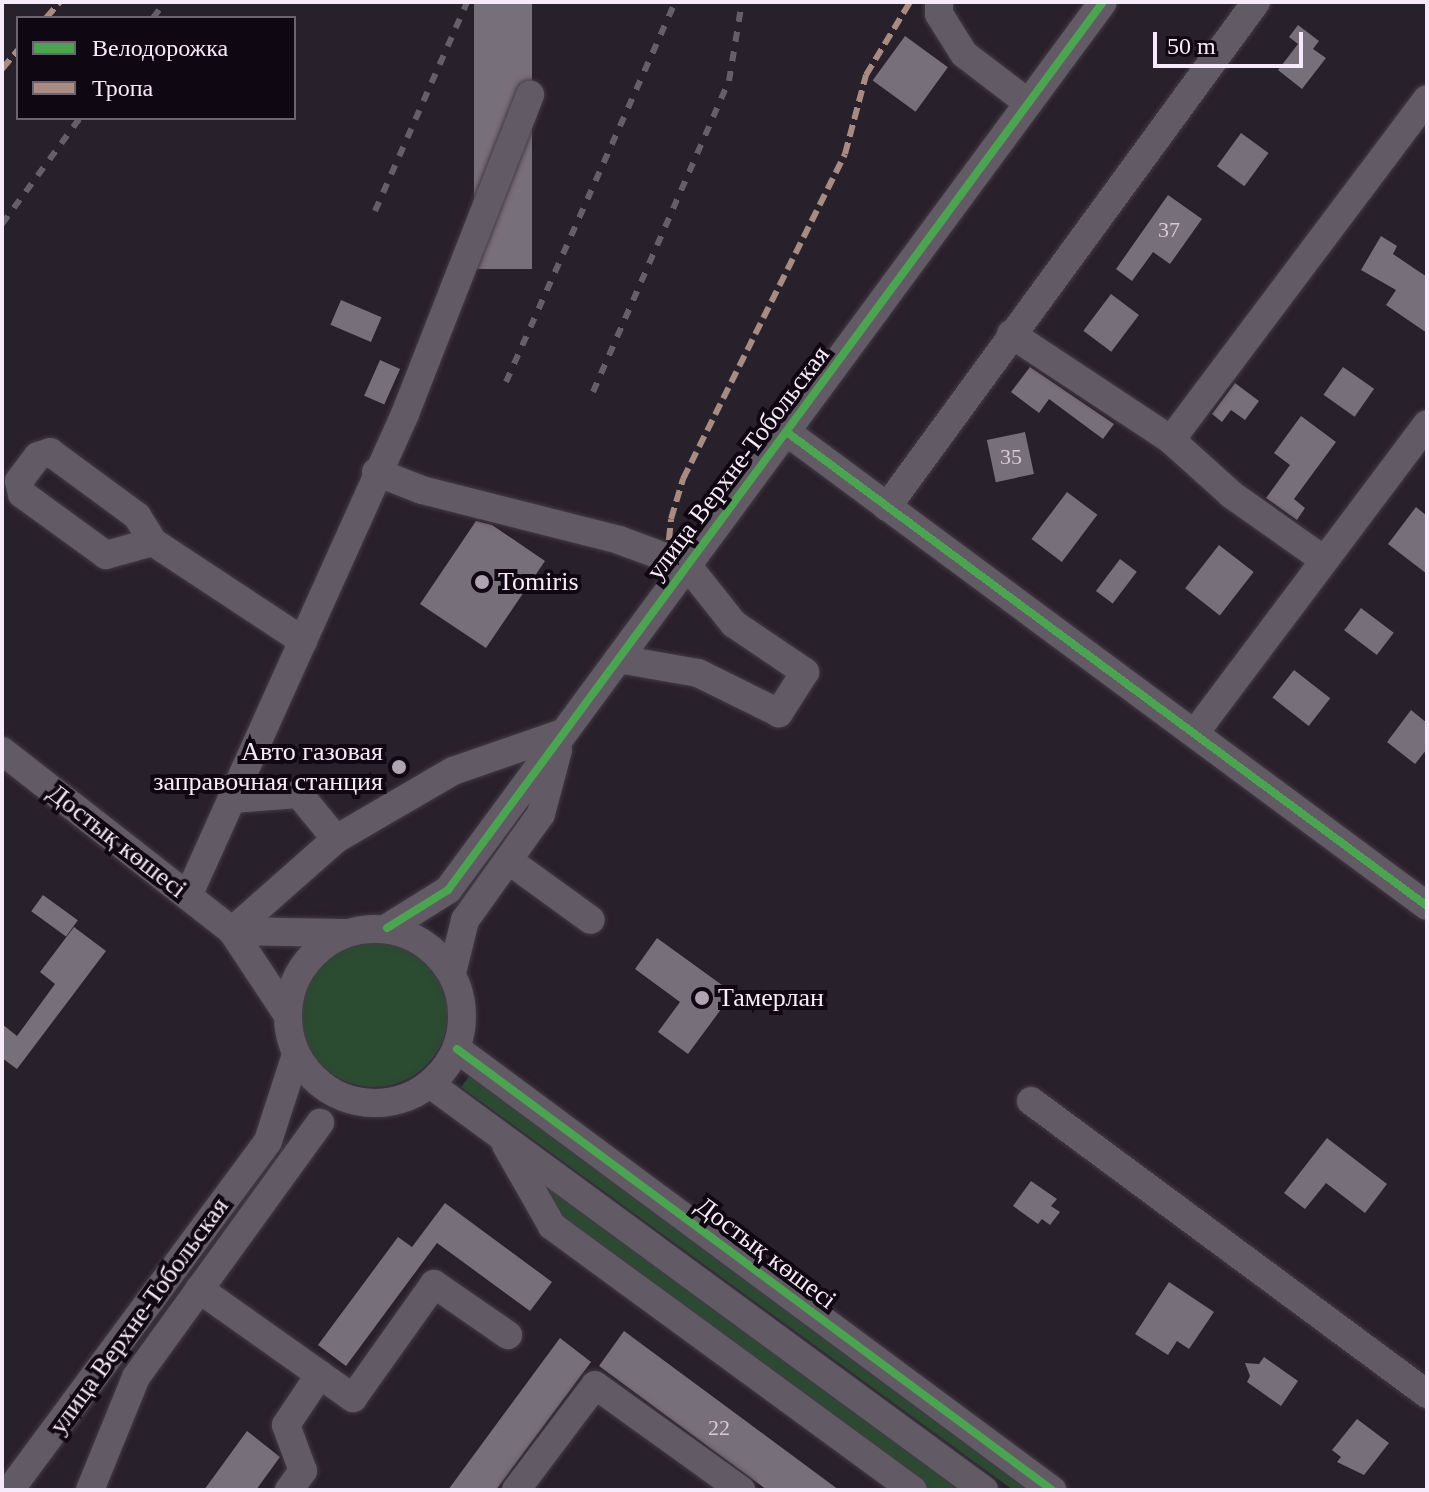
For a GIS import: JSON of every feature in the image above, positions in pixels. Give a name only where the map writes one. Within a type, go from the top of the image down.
[{"type":"street","points":[[939,2],[939,14],[964,54],[1028,103]]},
{"type":"street","name":"улица Верхне-Тобольская","points":[[232,931],[344,933],[387,928],[448,890],[563,717],[618,659],[788,433],[1103,2]]},
{"type":"street","points":[[887,507],[1256,2]]},
{"type":"street","points":[[188,896],[376,472],[405,414],[530,95]]},
{"type":"street","points":[[1171,440],[1427,99]]},
{"type":"street","points":[[1011,334],[1171,440],[1232,495],[1324,560]]},
{"type":"street","points":[[1195,733],[1427,424]]},
{"type":"street","points":[[788,433],[1427,906]]},
{"type":"street","points":[[376,472],[572,539],[687,565],[734,624],[805,672],[779,713],[698,673],[618,659]]},
{"type":"street","points":[[153,542],[303,641]]},
{"type":"street","points":[[232,931],[336,839],[453,771],[563,717]]},
{"type":"street","name":"улица Верхне-Тобольская","points":[[452,973],[465,920],[541,814],[563,717]]},
{"type":"street","name":"Достық көшесі","points":[[2,751],[232,931],[289,1002]]},
{"type":"street","points":[[232,799],[299,794],[336,839]]},
{"type":"street","points":[[508,860],[591,920]]},
{"type":"street","name":"улица Верхне-Тобольская","points":[[387,928],[428,945],[452,973],[463,1006],[457,1049]]},
{"type":"street","points":[[344,933],[320,947],[289,1002],[296,1055],[329,1091],[354,1101],[384,1103]]},
{"type":"street","points":[[268,1141],[384,1103],[430,1084],[457,1049]]},
{"type":"street","name":"Достық көшесі","points":[[457,1049],[1052,1490]]},
{"type":"street","name":"улица Верхне-Тобольская","points":[[10,1490],[268,1141],[296,1055]]},
{"type":"street","points":[[430,1084],[984,1490]]},
{"type":"street","points":[[1031,1101],[1427,1394]]},
{"type":"street","points":[[90,1490],[136,1377],[320,1123]]},
{"type":"street","points":[[499,1134],[552,1226],[913,1490]]},
{"type":"street","points":[[199,1289],[353,1398],[434,1284],[508,1335]]},
{"type":"street","points":[[289,1490],[303,1471],[286,1425],[320,1374]]},
{"type":"street","points":[[94,1377],[136,1377]]},
{"type":"street","points":[[516,1490],[595,1385],[741,1490]]},
{"type":"green space","points":[[374,939],[403,944],[427,960],[443,984],[448,1013],[443,1042],[427,1066],[403,1082],[374,1087],[345,1082],[321,1066],[305,1042],[300,1013],[305,984],[321,960],[345,944]]},
{"type":"green space","points":[[476,1067],[1037,1490],[1013,1490],[461,1087]]},
{"type":"green space","points":[[530,1170],[965,1490],[926,1490],[557,1217]]},
{"type":"building","points":[[474,2],[532,2],[532,269],[474,269]]},
{"type":"building","points":[[1298,25],[1319,41],[1313,49],[1326,58],[1302,89],[1278,70],[1298,44],[1289,37]]},
{"type":"building","points":[[905,36],[948,67],[916,112],[873,80]]},
{"type":"building","points":[[1241,133],[1269,153],[1244,186],[1217,166]]},
{"type":"building","points":[[1168,195],[1202,219],[1170,264],[1153,252],[1132,281],[1116,269]]},
{"type":"building","points":[[1381,236],[1397,246],[1393,254],[1427,277],[1427,333],[1386,305],[1396,290],[1361,270]]},
{"type":"building","points":[[1111,294],[1139,315],[1111,352],[1083,331]]},
{"type":"building","points":[[341,300],[382,317],[371,342],[330,325]]},
{"type":"building","points":[[380,360],[400,369],[384,405],[364,396]]},
{"type":"building","points":[[1030,367],[1114,424],[1103,439],[1049,399],[1039,413],[1011,392]]},
{"type":"building","points":[[1343,367],[1374,389],[1355,417],[1323,395]]},
{"type":"building","points":[[1235,383],[1259,401],[1245,420],[1231,410],[1222,422],[1212,414]]},
{"type":"building","points":[[1301,416],[1336,442],[1294,499],[1305,508],[1297,520],[1266,498],[1290,465],[1274,453]]},
{"type":"building","points":[[1025,432],[1034,474],[996,482],[987,440]]},
{"type":"building","points":[[1067,492],[1097,515],[1062,562],[1031,539]]},
{"type":"building","points":[[1416,507],[1427,516],[1427,574],[1388,544]]},
{"type":"building","name":"Tomiris","points":[[476,521],[492,525],[545,561],[486,648],[420,604]]},
{"type":"building","points":[[1219,545],[1254,572],[1220,615],[1185,588]]},
{"type":"building","points":[[1120,559],[1137,572],[1113,604],[1096,591]]},
{"type":"building","points":[[1361,608],[1394,633],[1377,655],[1344,630]]},
{"type":"building","points":[[1294,670],[1330,698],[1309,726],[1272,698]]},
{"type":"building","points":[[1411,710],[1427,723],[1427,749],[1415,764],[1387,742]]},
{"type":"building","points":[[43,895],[78,920],[66,936],[31,911]]},
{"type":"building","points":[[74,927],[106,951],[17,1069],[2,1058],[2,1024],[17,1036],[55,984],[40,972]]},
{"type":"building","name":"Тамерлан","points":[[657,938],[733,993],[688,1054],[658,1032],[680,1002],[635,969]]},
{"type":"building","points":[[1327,1138],[1387,1184],[1365,1213],[1326,1183],[1305,1209],[1284,1193]]},
{"type":"building","points":[[1031,1181],[1057,1199],[1051,1206],[1060,1212],[1050,1225],[1042,1219],[1038,1224],[1013,1206]]},
{"type":"building","points":[[445,1203],[552,1282],[530,1311],[437,1243],[346,1366],[318,1345],[398,1237],[412,1247]]},
{"type":"building","points":[[1169,1282],[1214,1312],[1189,1349],[1177,1341],[1168,1355],[1135,1334]]},
{"type":"building","points":[[624,1331],[839,1490],[767,1490],[599,1366]]},
{"type":"building","points":[[560,1338],[591,1362],[496,1490],[448,1490]]},
{"type":"building","points":[[1264,1357],[1298,1381],[1281,1406],[1247,1382],[1250,1376],[1245,1363],[1259,1364]]},
{"type":"building","points":[[1357,1419],[1389,1443],[1364,1475],[1337,1462],[1341,1457],[1332,1450]]},
{"type":"building","points":[[247,1431],[280,1457],[256,1490],[204,1490]]},
{"type":"railway","points":[[154,16],[165,2]]},
{"type":"railway","points":[[375,211],[467,2]]},
{"type":"railway","points":[[506,382],[675,2]]},
{"type":"railway","points":[[593,392],[729,81],[742,2]]},
{"type":"railway","points":[[2,224],[79,120]]},
{"type":"marked path","points":[[48,16],[60,2]]},
{"type":"marked path","points":[[667,558],[671,519],[683,479],[845,154],[866,75],[910,2]]},
{"type":"marked path","points":[[2,69],[16,52]]},
{"type":"cycle path","points":[[387,928],[448,890],[1103,2]]},
{"type":"cycle path","points":[[788,433],[1427,906]]},
{"type":"cycle path","points":[[457,1049],[1052,1490]]},
{"type":"place","name":"Tomiris","points":[[482,582]]},
{"type":"place","name":"Авто газовая заправочная станция","points":[[399,767]]},
{"type":"place","name":"Тамерлан","points":[[702,998]]}]
